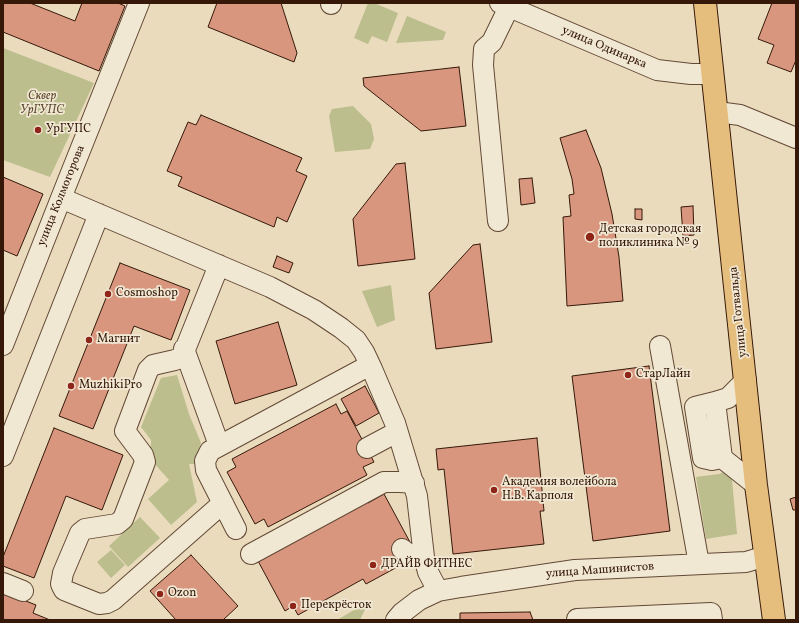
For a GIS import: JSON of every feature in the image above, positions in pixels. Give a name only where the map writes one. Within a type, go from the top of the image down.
[{"type":"main road","name":"улица Готвальда","points":[[705,3],[756,485],[774,620]]},
{"type":"street","name":"улица Колмогорова","points":[[3,345],[139,3]]},
{"type":"street","points":[[498,221],[483,65],[484,49],[492,42],[505,5]]},
{"type":"street","name":"улица Одинарка","points":[[505,5],[657,70],[691,74],[712,74]]},
{"type":"street","points":[[717,112],[740,115],[796,138]]},
{"type":"street","points":[[61,198],[270,287],[314,310],[356,340],[370,365],[399,436],[417,496],[424,558],[428,572],[438,591]]},
{"type":"street","points":[[3,456],[99,214]]},
{"type":"street","points":[[219,265],[182,356],[175,360],[153,365],[148,370],[125,431],[144,455],[145,462],[123,519],[117,524],[85,529],[80,533],[63,573],[61,584],[64,590],[99,604],[107,603],[113,600],[222,503]]},
{"type":"street","points":[[660,346],[699,564]]},
{"type":"street","points":[[184,349],[219,445]]},
{"type":"street","points":[[236,529],[206,470],[205,461],[210,451],[370,365]]},
{"type":"street","points":[[746,380],[728,398],[715,402],[722,458],[756,485]]},
{"type":"street","points":[[369,452],[399,436]]},
{"type":"street","points":[[251,554],[384,482],[414,483]]},
{"type":"street","points":[[402,550],[410,555],[424,558]]},
{"type":"street","name":"улица Машинистов","points":[[396,620],[402,613],[419,600],[438,591],[575,570],[746,562],[766,556]]},
{"type":"street","points":[[3,583],[23,591]]},
{"type":"street","points":[[577,619],[711,613],[712,620]]},
{"type":"green space","points":[[368,3],[374,3],[398,13],[387,42],[372,36],[368,44],[354,38]]},
{"type":"green space","points":[[407,16],[446,32],[443,40],[396,43]]},
{"type":"green space","name":"Сквер УрГУПС","points":[[3,48],[94,83],[50,177],[3,160]]},
{"type":"green space","points":[[353,106],[371,124],[374,139],[370,149],[335,152],[329,116],[332,109]]},
{"type":"green space","points":[[391,285],[395,320],[377,327],[362,291]]},
{"type":"green space","points":[[177,375],[189,414],[201,443],[196,456],[195,464],[189,464],[197,502],[171,525],[148,499],[169,480],[153,462],[149,446],[151,446],[151,440],[141,427],[161,378]]},
{"type":"green space","points":[[731,469],[737,534],[706,539],[696,477],[719,474]]},
{"type":"green space","points":[[140,517],[160,538],[128,567],[109,546]]},
{"type":"green space","points":[[111,550],[125,565],[111,578],[97,562]]},
{"type":"green space","points":[[366,603],[367,605],[360,620],[337,620]]},
{"type":"building","points":[[3,3],[30,3],[75,21],[82,3],[118,3],[125,6],[99,71],[3,32]]},
{"type":"building","points":[[217,3],[281,3],[297,53],[294,62],[208,27]]},
{"type":"building","points":[[772,3],[796,3],[796,60],[791,72],[767,63],[774,45],[758,39]]},
{"type":"building","points":[[459,67],[466,126],[421,131],[364,86],[363,78]]},
{"type":"building","points":[[201,115],[302,158],[296,171],[307,176],[287,222],[277,217],[274,227],[178,186],[182,177],[167,171],[188,122],[196,125]]},
{"type":"building","name":"Детская городская поликлиника № 9","points":[[586,130],[601,168],[612,214],[619,257],[623,301],[567,306],[563,217],[571,216],[569,195],[574,194],[572,179],[560,138]]},
{"type":"building","points":[[405,163],[415,259],[358,266],[353,219],[396,164]]},
{"type":"building","points":[[3,177],[43,194],[17,256],[3,250]]},
{"type":"building","points":[[532,178],[535,203],[521,205],[519,179]]},
{"type":"building","points":[[693,206],[694,235],[683,236],[681,207]]},
{"type":"building","points":[[635,209],[642,209],[642,220],[635,219]]},
{"type":"building","points":[[480,244],[492,342],[436,349],[429,293],[473,245]]},
{"type":"building","points":[[277,256],[293,263],[289,273],[273,267]]},
{"type":"building","points":[[120,263],[190,290],[171,340],[134,326],[93,429],[59,416]]},
{"type":"building","points":[[278,322],[297,385],[235,404],[216,341]]},
{"type":"building","points":[[649,366],[670,531],[593,541],[572,376]]},
{"type":"building","points":[[365,386],[379,413],[356,426],[341,399]]},
{"type":"building","points":[[336,404],[341,414],[347,411],[374,462],[363,467],[367,475],[268,527],[264,519],[255,524],[227,472],[236,467],[232,459]]},
{"type":"building","points":[[54,428],[123,455],[102,510],[66,496],[34,578],[3,566],[3,557]]},
{"type":"building","name":"Академия волейбола Н.В. Карполя","points":[[537,438],[544,511],[540,511],[544,544],[453,554],[444,469],[438,470],[436,449]]},
{"type":"building","points":[[384,494],[411,544],[394,553],[401,565],[366,584],[363,579],[298,615],[293,606],[285,611],[258,561],[301,538],[300,536],[367,500],[368,503]]},
{"type":"building","points":[[796,497],[796,510],[793,510],[790,499]]},
{"type":"building","points":[[191,555],[238,606],[223,620],[176,620],[150,591]]},
{"type":"building","points":[[3,592],[36,605],[33,613],[50,620],[3,620]]},
{"type":"building","points":[[530,612],[533,620],[460,620],[460,613]]},
{"type":"place","name":"УрГУПС","points":[[38,130]]},
{"type":"place","name":"Детская городская поликлиника № 9","points":[[590,237]]},
{"type":"place","name":"Cosmoshop","points":[[108,294]]},
{"type":"place","name":"Магнит","points":[[89,340]]},
{"type":"place","name":"СтарЛайн","points":[[628,375]]},
{"type":"place","name":"MuzhikiPro","points":[[71,386]]},
{"type":"place","name":"Академия волейбола Н.В. Карполя","points":[[494,490]]},
{"type":"place","name":"ДРАЙВ ФИТНЕС","points":[[373,565]]},
{"type":"place","name":"Ozon","points":[[160,594]]},
{"type":"place","name":"Перекрёсток","points":[[293,606]]}]
